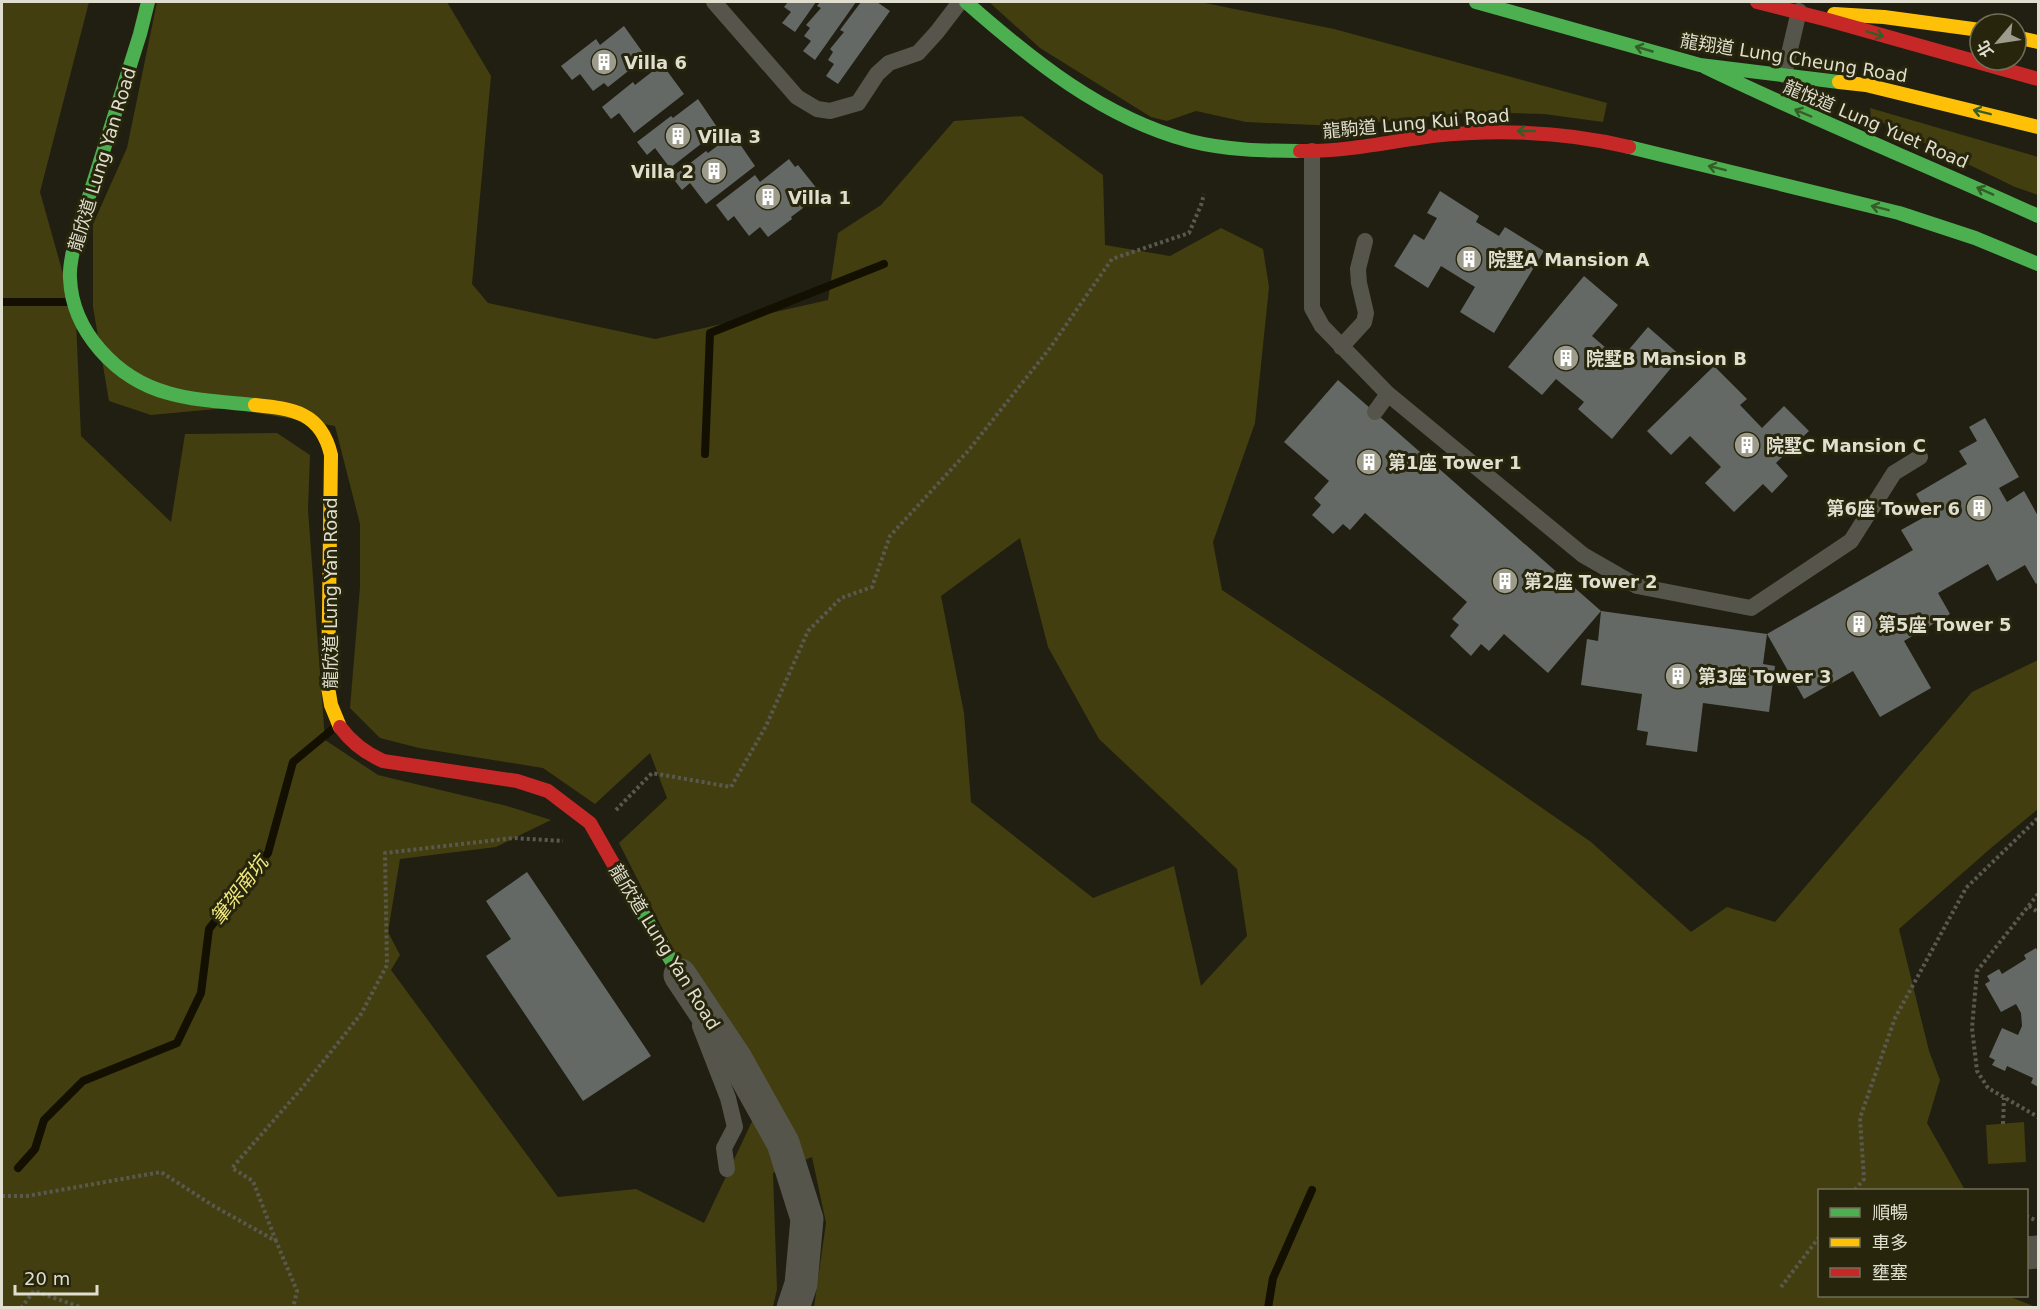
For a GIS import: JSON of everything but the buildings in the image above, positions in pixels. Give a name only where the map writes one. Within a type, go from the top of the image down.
[{"type":"main road","name":"龍欣道 Lung Yan Road","points":[[148,2],[73,251],[70,277],[72,292],[83,325],[103,353],[125,373],[145,386],[198,399],[295,411],[312,420],[325,435],[329,444],[332,467],[328,687],[331,705],[338,724],[348,738],[369,754],[382,760],[517,781],[548,791],[575,810],[590,823],[633,900],[680,975]]},
{"type":"main road","name":"龍駒道 Lung Kui Road","points":[[966,2],[1028,56],[1105,108],[1160,132],[1198,143],[1239,149],[1311,151],[1477,133],[1533,131],[1569,135],[1615,143],[1899,213],[1965,235],[2038,264]]},
{"type":"main road","name":"龍翔道 Lung Cheung Road","points":[[1476,2],[1700,65],[1866,85],[2038,127]]},
{"type":"main road","name":"龍翔道 Lung Cheung Road","points":[[1757,2],[1799,11],[2038,80]]},
{"type":"main road","points":[[1799,11],[1884,17],[1968,28]]},
{"type":"main road","name":"龍悅道 Lung Yuet Road","points":[[1700,65],[1771,99],[1929,166],[2038,216]]},
{"type":"street","name":"龍欣道 Lung Yan Road","points":[[680,975],[736,1059],[783,1143],[807,1219],[801,1284],[793,1308]]},
{"type":"lane","points":[[714,2],[797,97],[817,110],[831,111],[858,103],[889,63],[918,52],[960,2]]},
{"type":"lane","points":[[1784,75],[1799,11]]},
{"type":"lane","points":[[1311,151],[1312,308],[1317,319],[1341,347],[1388,394],[1582,555],[1637,586],[1750,608],[1851,541],[1894,473],[1920,457]]},
{"type":"lane","points":[[1341,347],[1364,322],[1366,313],[1358,269],[1365,241]]},
{"type":"lane","points":[[1375,412],[1388,394]]},
{"type":"lane","points":[[680,975],[728,1098],[735,1127],[724,1148],[727,1169]]},
{"type":"path","points":[[611,814],[652,773],[731,787],[766,726],[808,631],[841,598],[872,587],[890,536],[968,451],[1050,348],[1112,259],[1189,233],[1202,205],[1204,194]]},
{"type":"path","points":[[1856,1189],[1864,1179],[1860,1118],[1895,1018],[1966,888],[2038,818]]},
{"type":"path","points":[[293,1308],[297,1291],[253,1181],[232,1168],[302,1088],[361,1014],[387,965],[385,853],[513,838],[569,842],[590,823]]},
{"type":"path","points":[[2038,894],[1977,971],[1972,1028],[1977,1071],[1988,1088],[2038,1117]]},
{"type":"path","points":[[2029,906],[2038,912]]},
{"type":"path","points":[[2003,1124],[2004,1098]]},
{"type":"path","points":[[2,1196],[27,1196],[161,1172],[212,1205],[276,1241]]},
{"type":"path","points":[[1781,1287],[1818,1239]]},
{"type":"path","points":[[21,1308],[33,1291],[83,1308]]},
{"type":"shaded area","points":[[2,2],[89,2],[40,192],[76,320],[81,436],[171,522],[185,434],[277,433],[310,455],[308,510],[325,740],[378,775],[507,806],[551,820],[496,847],[400,859],[388,932],[400,955],[391,970],[558,1197],[636,1189],[704,1223],[756,1113],[619,843],[667,798],[650,753],[595,804],[543,768],[419,748],[380,738],[350,708],[360,587],[360,524],[335,426],[227,408],[151,415],[109,401],[93,307],[93,224],[127,148],[157,2],[447,2],[491,76],[472,284],[488,303],[655,339],[828,300],[838,233],[881,205],[954,121],[1022,116],[1103,175],[1105,245],[1170,256],[1221,228],[1263,249],[1269,287],[1255,423],[1213,542],[1222,590],[1384,698],[1591,842],[1691,932],[1727,907],[1775,922],[1972,692],[2038,660],[2038,809],[1899,929],[1929,1051],[1940,1080],[1927,1123],[1964,1189],[1818,1189],[1818,1297],[2011,1297],[2036,1307],[814,1307],[826,1223],[812,1157],[773,1173],[777,1289],[773,1307],[2,1308]],"holes":[[[1020,538],[1048,647],[1099,739],[1237,869],[1247,936],[1201,986],[1174,866],[1093,898],[971,802],[964,713],[941,596]]]},
{"type":"shaded area","points":[[989,2],[1200,2],[1334,29],[1607,103],[1603,122],[1544,114],[1475,112],[1338,126],[1246,122],[1196,111],[1167,121],[1151,117],[1040,48]]},
{"type":"shaded area","points":[[1870,108],[2038,157],[2038,195],[2015,187],[1871,117]]},
{"type":"shaded area","points":[[2024,1122],[2026,1162],[1988,1164],[1986,1125]]},
{"type":"waterway","points":[[705,454],[710,333],[884,264]]},
{"type":"waterway","points":[[2,302],[67,302]]},
{"type":"waterway","name":"筆架南坑","points":[[18,1168],[35,1149],[44,1120],[83,1081],[177,1043],[201,993],[209,929],[268,853],[293,762],[334,728]]},
{"type":"waterway","points":[[1268,1308],[1273,1278],[1312,1190]]},
{"type":"traffic: fast","points":[[148,2],[75,241],[70,273],[73,298],[88,334],[115,365],[131,377],[179,396],[255,405]]},
{"type":"traffic: fast","points":[[966,2],[1070,85],[1128,118],[1158,131],[1204,144],[1272,151],[1300,151]]},
{"type":"traffic: fast","points":[[1476,2],[1700,65],[1839,82]]},
{"type":"traffic: fast","points":[[1705,67],[2038,216]]},
{"type":"traffic: fast","points":[[1629,147],[1899,213],[1975,238],[2038,264]]},
{"type":"traffic: fast","points":[[623,881],[680,975]]},
{"type":"traffic: slow","points":[[1834,14],[1884,17],[1968,28]]},
{"type":"traffic: slow","points":[[2028,40],[2038,42]]},
{"type":"traffic: slow","points":[[1839,82],[1866,85],[2038,127]]},
{"type":"traffic: slow","points":[[255,405],[282,408],[304,415],[320,430],[331,455],[328,687],[331,705],[340,727]]},
{"type":"traffic: jam","points":[[1757,2],[2038,79]]},
{"type":"traffic: jam","points":[[1300,151],[1350,148],[1432,136],[1506,132],[1580,138],[1629,147]]},
{"type":"traffic: jam","points":[[340,727],[359,747],[383,761],[517,781],[548,791],[590,823],[623,881]]},
{"type":"place","name":"Villa 6","points":[[604,62]]},
{"type":"place","name":"Villa 3","points":[[678,136]]},
{"type":"place","name":"Villa 2","points":[[714,171]]},
{"type":"place","name":"Villa 1","points":[[768,197]]},
{"type":"place","name":"院墅A Mansion A","points":[[1469,259]]},
{"type":"place","name":"院墅B Mansion B","points":[[1566,358]]},
{"type":"place","name":"院墅C Mansion C","points":[[1747,445]]},
{"type":"place","name":"第1座 Tower 1","points":[[1369,462]]},
{"type":"place","name":"第6座 Tower 6","points":[[1979,508]]},
{"type":"place","name":"第2座 Tower 2","points":[[1505,581]]},
{"type":"place","name":"第5座 Tower 5","points":[[1859,624]]},
{"type":"place","name":"第3座 Tower 3","points":[[1678,676]]}]
